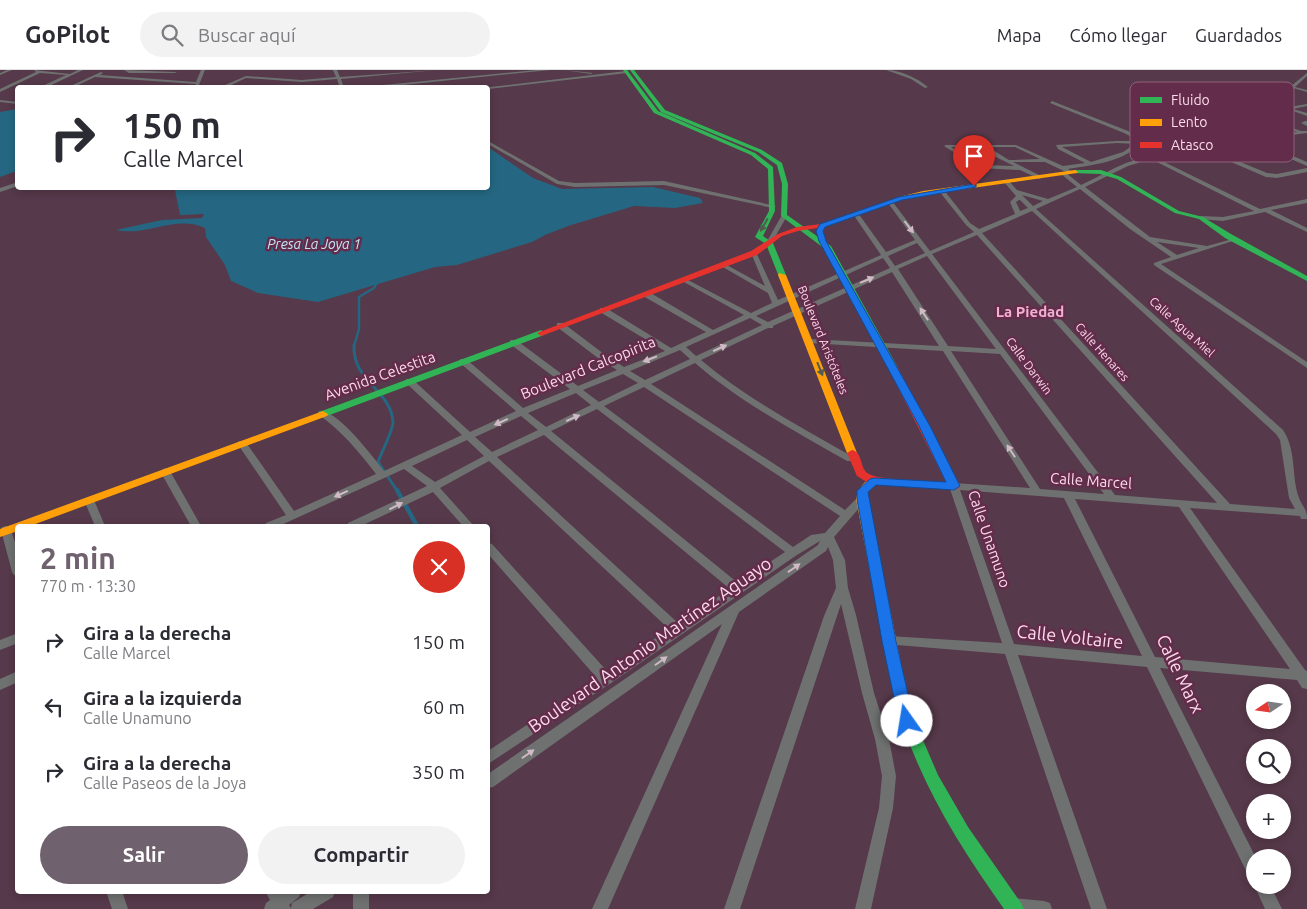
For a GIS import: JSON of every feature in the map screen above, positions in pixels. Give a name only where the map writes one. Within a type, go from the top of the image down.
[{"type":"street","points":[[0,74],[10,70]]},
{"type":"street","points":[[46,85],[81,70]]},
{"type":"street","points":[[74,85],[106,70]]},
{"type":"street","points":[[126,70],[129,72],[175,73]]},
{"type":"street","points":[[197,85],[203,70]]},
{"type":"street","points":[[246,78],[247,70]]},
{"type":"street","points":[[335,70],[341,85]]},
{"type":"street","points":[[228,85],[246,78],[289,81],[435,70],[443,85]]},
{"type":"street","points":[[387,85],[548,70]]},
{"type":"street","points":[[566,70],[604,75]]},
{"type":"street","points":[[490,87],[604,75],[627,70]]},
{"type":"street","name":"Boulevard Aristóteles","points":[[627,70],[660,108],[753,154],[769,165],[772,171],[773,206],[759,237],[769,243],[842,424],[858,492],[862,499],[889,641],[907,721],[933,785],[975,854],[1014,907]]},
{"type":"street","points":[[888,70],[912,78],[926,87]]},
{"type":"street","points":[[18,85],[37,71],[71,74]]},
{"type":"street","points":[[1294,85],[1307,74]]},
{"type":"street","points":[[94,76],[189,85]]},
{"type":"street","points":[[21,85],[32,80],[24,79]]},
{"type":"street","points":[[41,80],[57,80]]},
{"type":"street","points":[[145,85],[148,80]]},
{"type":"street","points":[[2,89],[15,88]]},
{"type":"street","points":[[1294,88],[1307,91]]},
{"type":"street","points":[[7,102],[15,98]]},
{"type":"street","points":[[0,101],[15,103]]},
{"type":"street","points":[[1052,102],[1130,134]]},
{"type":"street","points":[[0,106],[15,103]]},
{"type":"street","points":[[1294,107],[1307,105]]},
{"type":"street","points":[[1294,111],[1307,115]]},
{"type":"street","points":[[1294,130],[1307,132]]},
{"type":"street","points":[[1294,134],[1307,132]]},
{"type":"street","name":"Boulevard Aristóteles","points":[[716,135],[768,155],[781,165],[784,174],[784,216],[769,243]]},
{"type":"street","points":[[490,143],[557,182],[575,185],[664,183],[773,206]]},
{"type":"street","points":[[1089,163],[1058,146],[1130,143]]},
{"type":"street","points":[[1023,168],[981,167],[946,146],[1019,147],[1065,171],[1081,187],[1121,220],[1175,257]]},
{"type":"street","points":[[983,146],[990,152],[1039,177]]},
{"type":"street","points":[[1065,171],[1130,150]]},
{"type":"street","points":[[1294,159],[1307,164]]},
{"type":"street","points":[[1008,160],[1047,161]]},
{"type":"street","points":[[356,524],[434,487],[491,456],[545,430],[850,288],[928,252],[1137,162]]},
{"type":"street","points":[[1159,162],[1307,230]]},
{"type":"street","points":[[1233,162],[1266,176],[1277,176],[1307,170]]},
{"type":"street","name":"Avenida Celestita","points":[[24,524],[684,280],[754,252],[780,234],[802,228],[822,226],[890,202],[941,190],[1039,177],[1065,171],[1090,170],[1108,174],[1119,178],[1176,212],[1201,218],[1307,280]]},
{"type":"street","name":"Calle Agua Miel","points":[[1006,181],[1280,432],[1284,440],[1294,498],[1305,515]]},
{"type":"street","points":[[0,190],[15,185]]},
{"type":"street","name":"Calle Henares","points":[[941,190],[968,224],[978,232],[1226,507]]},
{"type":"street","points":[[1018,214],[1013,202],[1018,194],[1048,201]]},
{"type":"street","points":[[1201,218],[1223,219],[1307,201]]},
{"type":"street","name":"Calle Darwin","points":[[890,202],[1111,497]]},
{"type":"street","points":[[856,214],[894,268],[1037,492]]},
{"type":"street","name":"Calle Unamuno","points":[[784,216],[790,222],[822,241],[850,288],[954,486],[1100,909]]},
{"type":"street","points":[[822,226],[820,231],[822,241]]},
{"type":"street","points":[[1147,239],[1208,247]]},
{"type":"street","points":[[1234,239],[1156,264],[1307,366]]},
{"type":"street","name":"Boulevard Calcopirita","points":[[274,524],[522,412],[671,352],[919,240]]},
{"type":"street","points":[[754,252],[776,304]]},
{"type":"street","points":[[723,265],[769,290]]},
{"type":"street","points":[[684,280],[770,326]]},
{"type":"street","points":[[646,294],[713,333]]},
{"type":"street","points":[[603,310],[671,352]]},
{"type":"street","points":[[560,325],[601,356],[698,416],[846,515]]},
{"type":"street","points":[[809,341],[1004,352]]},
{"type":"street","points":[[513,342],[794,552]]},
{"type":"street","points":[[681,347],[695,360],[745,396],[850,453]]},
{"type":"street","points":[[463,361],[522,412],[738,589]]},
{"type":"street","points":[[410,381],[468,437],[491,456],[678,630]]},
{"type":"street","points":[[322,413],[334,420],[350,435],[384,475]]},
{"type":"street","points":[[242,443],[292,516]]},
{"type":"street","name":"Boulevard Aristóteles","points":[[850,453],[863,476],[874,481]]},
{"type":"street","points":[[400,467],[434,487],[467,524]]},
{"type":"street","points":[[165,472],[195,524]]},
{"type":"street","points":[[862,499],[863,491],[874,481]]},
{"type":"street","name":"Calle Marcel","points":[[874,481],[1111,497],[1305,515]]},
{"type":"street","name":"Calle Marx","points":[[1068,495],[1246,853]]},
{"type":"street","name":"Boulevard Antonio Martínez Aguayo","points":[[490,781],[822,548],[828,536],[862,499]]},
{"type":"street","points":[[89,500],[99,524]]},
{"type":"street","points":[[1182,504],[1305,679]]},
{"type":"street","name":"Avenida Celestita","points":[[3,532],[15,528]]},
{"type":"street","points":[[3,532],[15,564]]},
{"type":"street","points":[[828,536],[839,560],[842,588],[868,693],[882,739],[889,776],[886,808],[862,909]]},
{"type":"street","name":"Boulevard Antonio Martínez Aguayo","points":[[490,757],[815,538],[828,536]]},
{"type":"street","points":[[490,549],[606,679]]},
{"type":"street","points":[[732,909],[830,616],[842,588]]},
{"type":"street","points":[[600,909],[734,610]]},
{"type":"street","points":[[0,645],[15,639]]},
{"type":"street","name":"Calle Voltaire","points":[[889,641],[1010,649],[1305,679]]},
{"type":"street","points":[[0,685],[15,678]]},
{"type":"street","points":[[115,894],[120,909]]},
{"type":"street","points":[[302,906],[322,894]]},
{"type":"street","points":[[360,909],[361,894]]},
{"type":"street","points":[[1266,894],[1274,909]]},
{"type":"street","points":[[1014,907],[1044,909]]},
{"type":"water","points":[[15,109],[15,172],[0,177],[0,112]]},
{"type":"water","name":"Presa La Joya 1","points":[[490,148],[533,178],[562,189],[653,187],[700,198],[703,203],[675,208],[634,206],[568,226],[532,242],[457,265],[435,267],[318,302],[258,293],[231,281],[225,265],[206,237],[205,228],[194,224],[172,224],[138,231],[116,230],[162,220],[202,218],[204,214],[180,215],[175,190],[490,190]]},
{"type":"waterway","points":[[354,346],[359,329],[359,297],[374,288],[379,279]]},
{"type":"waterway","points":[[354,346],[355,357],[359,368],[391,411],[392,426],[378,462],[398,492]]},
{"type":"waterway","points":[[397,490],[416,524]]},
{"type":"traffic: fast","points":[[625,70],[656,112],[753,154],[771,168],[772,211],[759,237],[769,243],[782,275]]},
{"type":"traffic: fast","points":[[632,70],[663,111],[760,151],[780,164],[785,184],[784,216],[828,248],[892,366]]},
{"type":"traffic: fast","points":[[1075,172],[1101,172],[1119,178],[1177,212],[1201,218],[1228,236],[1307,279]]},
{"type":"traffic: fast","points":[[323,414],[541,333]]},
{"type":"traffic: fast","points":[[900,693],[919,752],[946,807],[1015,909]]},
{"type":"traffic: slow","points":[[864,211],[901,198],[923,193],[1075,172]]},
{"type":"traffic: slow","points":[[782,275],[852,453]]},
{"type":"traffic: slow","points":[[24,524],[323,414]]},
{"type":"traffic: slow","points":[[874,481],[863,491],[862,499],[900,693]]},
{"type":"traffic: slow","points":[[0,533],[15,527]]},
{"type":"traffic: jam","points":[[541,333],[754,253],[780,235],[797,229],[822,226],[864,211]]},
{"type":"traffic: jam","points":[[852,453],[861,474],[874,481],[954,486],[892,366]]},
{"type":"district","name":"La Piedad","points":[[1030,312]]},
{"type":"route","points":[[907,721],[889,641],[862,499],[863,491],[874,481],[954,486],[850,288],[828,248],[822,241],[820,230],[822,226],[901,198],[974,186]]}]
